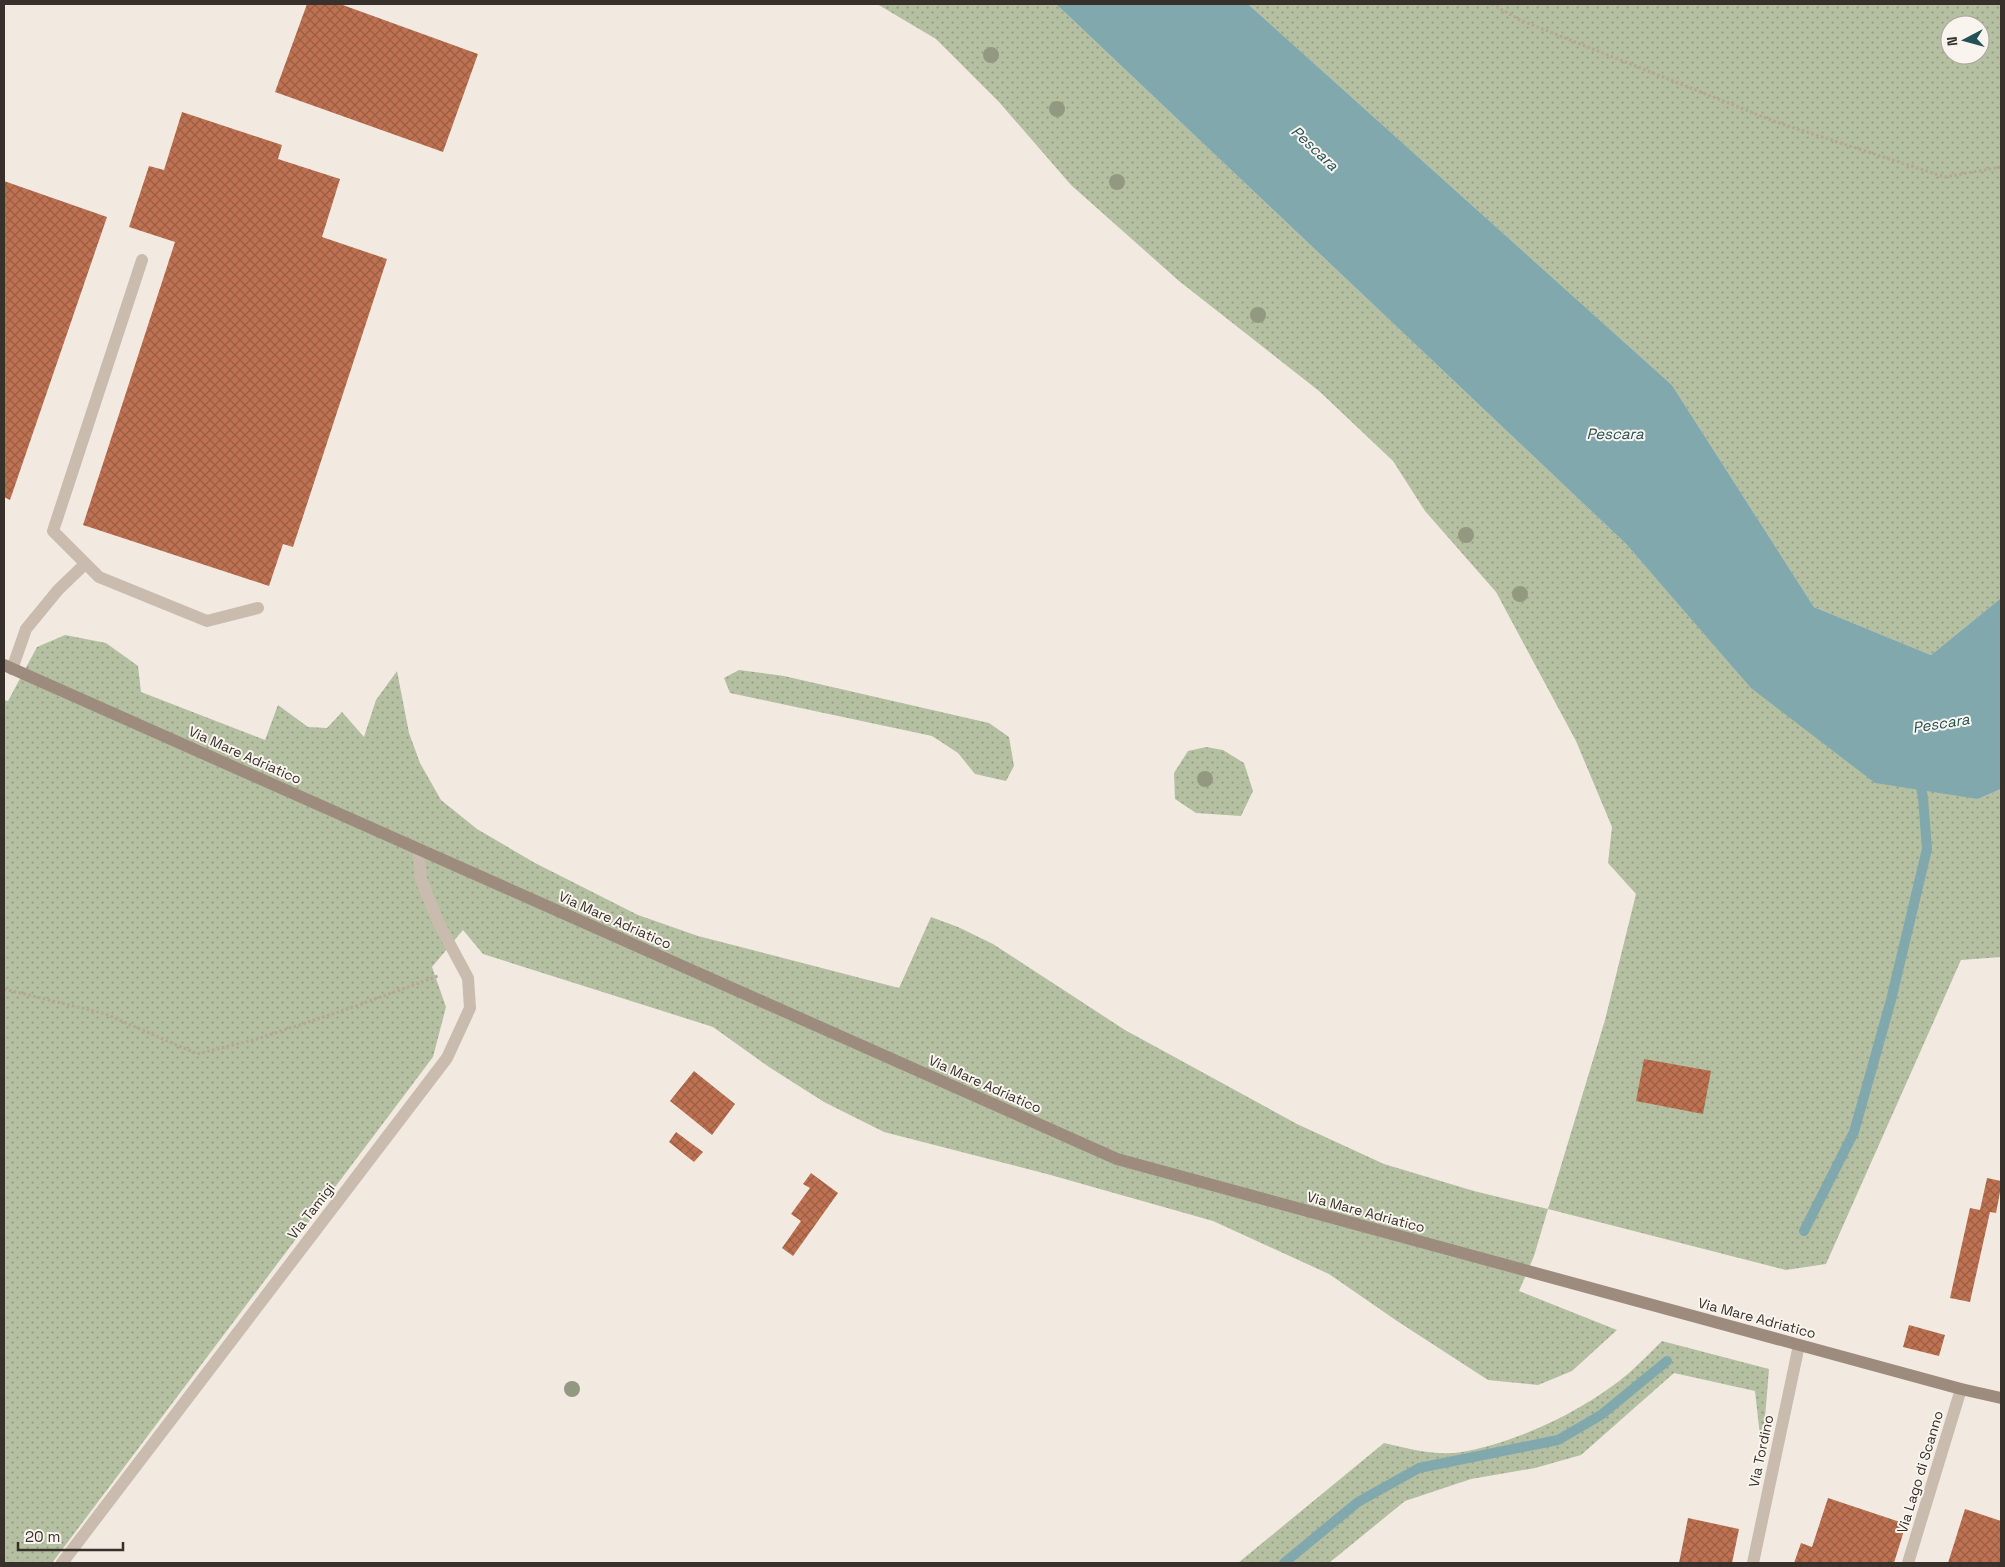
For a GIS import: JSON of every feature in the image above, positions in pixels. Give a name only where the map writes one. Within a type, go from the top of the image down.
[{"type":"main road","name":"Via Mare Adriatico","points":[[8,667],[1117,1160],[1961,1389],[2001,1398]]},
{"type":"street","points":[[142,260],[52,531],[99,577],[208,621],[258,608]]},
{"type":"street","points":[[8,667],[26,629],[58,590],[85,564]]},
{"type":"street","name":"Via Tamigi","points":[[62,1563],[447,1058],[470,1008],[468,978],[439,924],[421,879],[418,848]]},
{"type":"street","name":"Via Tordino","points":[[1753,1563],[1799,1345]]},
{"type":"street","name":"Via Lago di Scanno","points":[[1908,1563],[1961,1389]]},
{"type":"path","points":[[1492,4],[1520,20],[1776,122],[1945,177],[2001,167]]},
{"type":"path","points":[[4,989],[106,1014],[197,1054],[257,1039],[462,967]]},
{"type":"green space","points":[[877,4],[1056,4],[1626,544],[1752,688],[1978,799],[2001,789],[2001,957],[1961,960],[1826,1264],[1786,1270],[1548,1209],[1605,1020],[1636,894],[1608,863],[1612,827],[1576,741],[1496,592],[1425,511],[1393,461],[1319,391],[1179,281],[1071,185],[999,102],[936,39]]},
{"type":"green space","points":[[1248,4],[2001,4],[2001,598],[1931,655],[1814,607],[1672,385]]},
{"type":"green space","points":[[65,635],[106,643],[138,666],[141,692],[265,740],[278,705],[308,727],[327,728],[342,712],[364,737],[376,700],[397,671],[409,733],[420,763],[441,800],[477,829],[535,863],[638,915],[698,936],[899,988],[931,917],[958,927],[993,944],[1125,1030],[1297,1124],[1384,1164],[1474,1191],[1548,1209],[1534,1256],[1519,1291],[1617,1330],[1572,1371],[1538,1385],[1488,1380],[1329,1274],[1213,1221],[1047,1174],[884,1132],[824,1102],[769,1067],[713,1027],[483,954],[463,930],[432,967],[446,1007],[433,1057],[52,1563],[4,1563],[4,700],[8,701],[37,647]]},
{"type":"green space","points":[[739,670],[784,676],[989,723],[1009,737],[1014,766],[1006,781],[975,774],[958,753],[932,736],[730,693],[724,678]]},
{"type":"green space","points":[[1206,747],[1223,750],[1244,763],[1253,791],[1241,816],[1196,813],[1175,799],[1174,773],[1188,751]]},
{"type":"green space","points":[[1662,1341],[1769,1369],[1762,1454],[1755,1391],[1674,1373],[1581,1455],[1535,1468],[1471,1479],[1405,1501],[1329,1563],[1238,1563],[1384,1443],[1423,1451],[1452,1453],[1506,1441],[1550,1423],[1592,1400],[1629,1373]]},
{"type":"water","name":"Pescara","points":[[1056,4],[1248,4],[1672,385],[1814,607],[1931,655],[2001,598],[2001,789],[1978,799],[1875,783],[1751,688],[1626,544]]},
{"type":"building","points":[[307,4],[340,4],[478,54],[443,152],[275,92]]},
{"type":"building","points":[[182,112],[282,145],[278,159],[340,179],[322,237],[387,259],[293,547],[283,544],[269,586],[83,525],[175,242],[129,227],[149,166],[164,170]]},
{"type":"building","points":[[4,181],[107,217],[10,500],[4,497]]},
{"type":"building","points":[[1644,1059],[1711,1071],[1703,1114],[1636,1101]]},
{"type":"building","points":[[694,1071],[735,1104],[712,1135],[670,1101]]},
{"type":"building","points":[[676,1132],[703,1152],[694,1162],[669,1142]]},
{"type":"building","points":[[811,1173],[838,1193],[793,1256],[782,1248],[801,1221],[791,1214],[810,1188],[803,1184]]},
{"type":"building","points":[[1987,1178],[2001,1181],[2001,1187],[1996,1213],[1990,1212],[1970,1302],[1950,1298],[1970,1208],[1980,1210]]},
{"type":"building","points":[[1909,1325],[1945,1335],[1939,1356],[1903,1347]]},
{"type":"building","points":[[1828,1498],[1906,1524],[1894,1563],[1794,1563],[1801,1543],[1812,1547]]},
{"type":"building","points":[[1965,1509],[2001,1521],[2001,1563],[1948,1563]]},
{"type":"building","points":[[1688,1518],[1739,1529],[1732,1563],[1679,1563]]},
{"type":"waterway","points":[[1804,1231],[1854,1132],[1891,1000],[1927,849],[1923,798],[1919,777]]},
{"type":"waterway","points":[[1284,1563],[1358,1502],[1419,1468],[1558,1440],[1601,1415],[1667,1361]]}]
